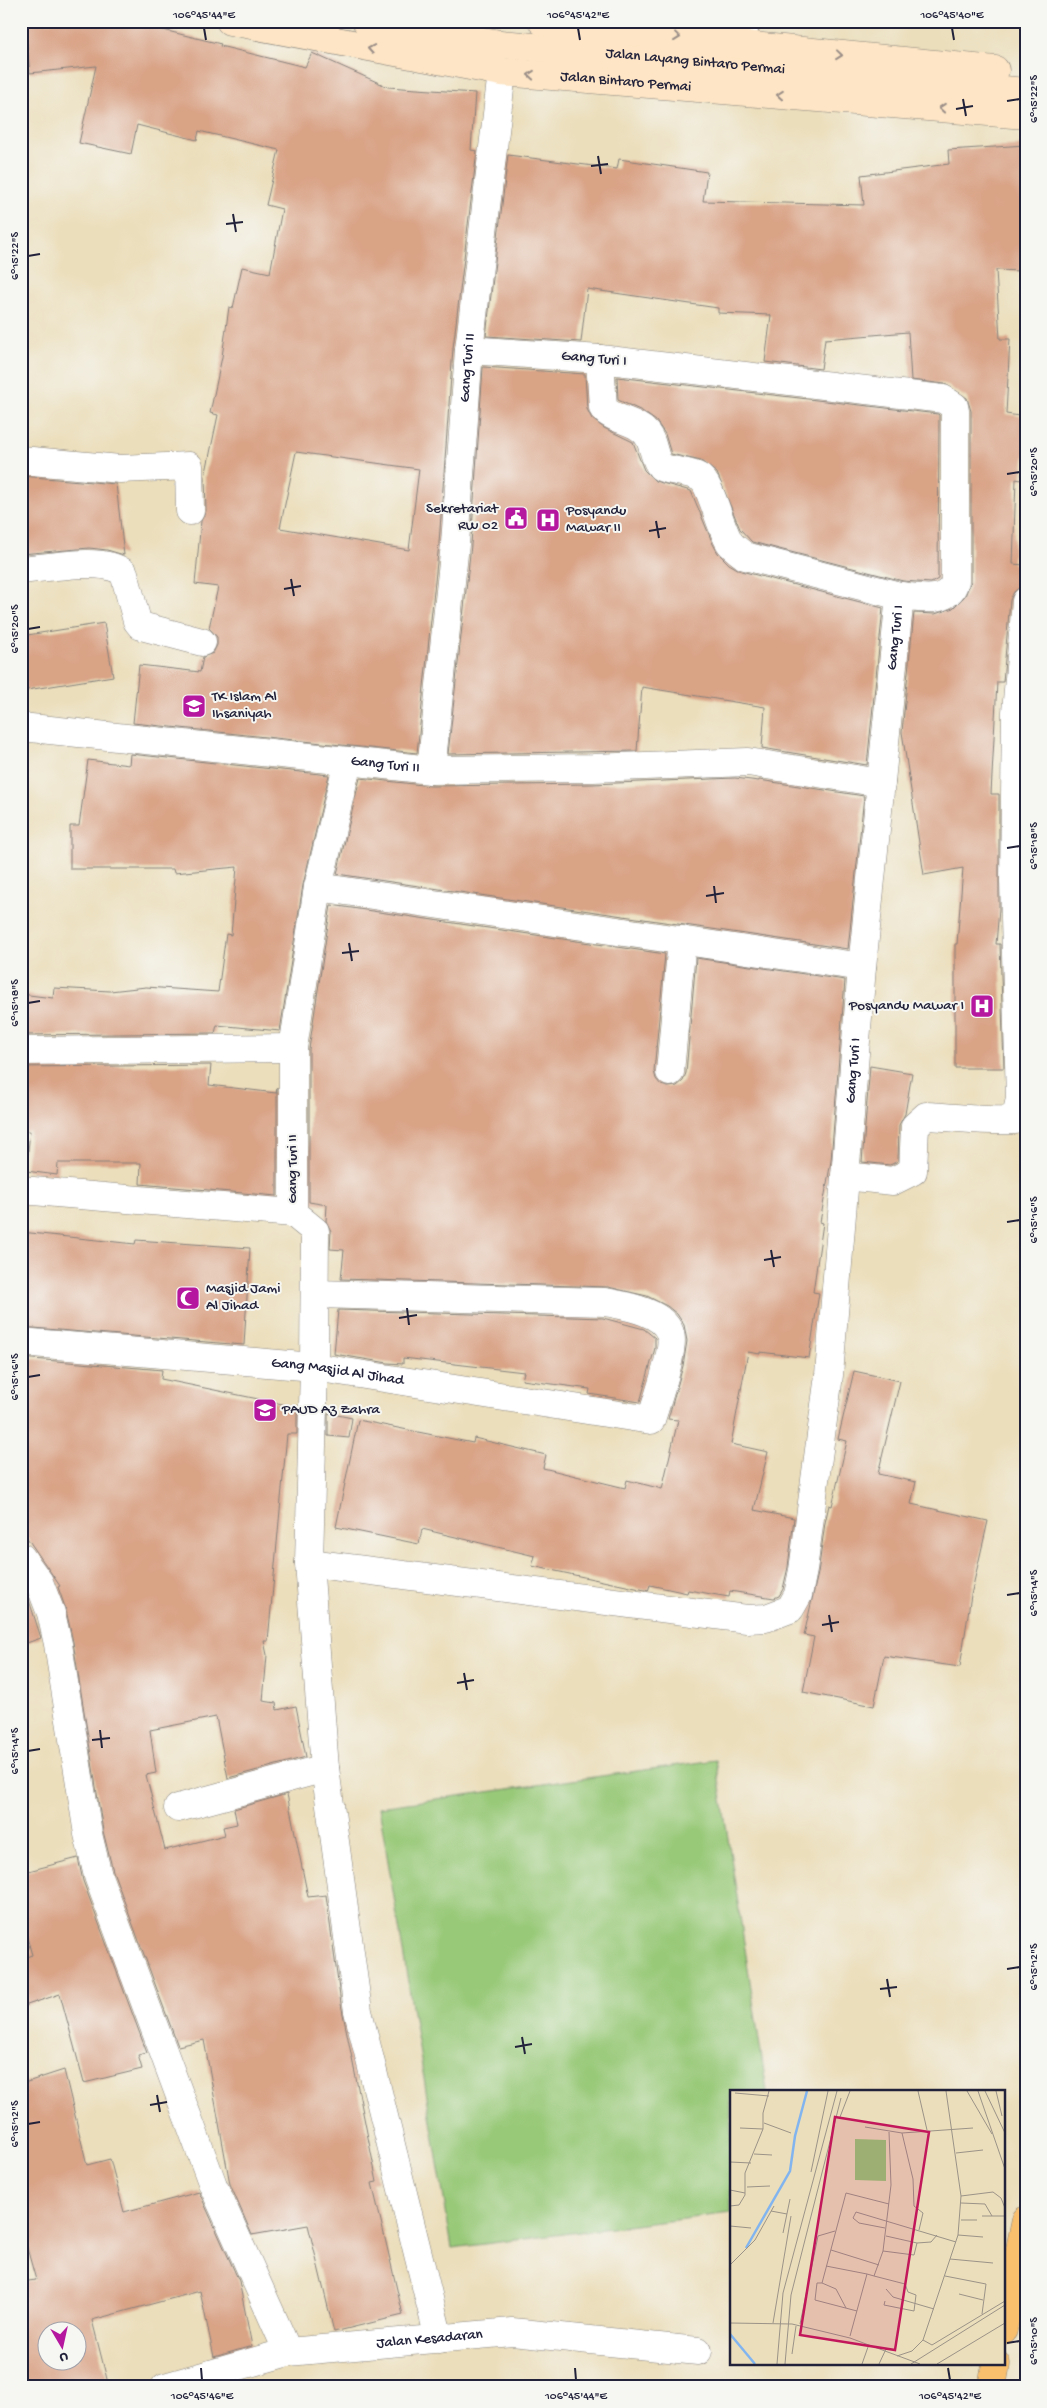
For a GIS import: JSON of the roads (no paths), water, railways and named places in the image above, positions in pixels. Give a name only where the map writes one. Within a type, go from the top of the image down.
[{"type":"highway","points":[[1004,2325],[1026,2220]]},
{"type":"highway","points":[[992,2387],[996,2366]]},
{"type":"street","name":"Jalan Bintaro Permai","points":[[230,21],[502,72],[1026,115]]},
{"type":"street","name":"Jalan Layang Bintaro Permai","points":[[366,21],[500,44],[1026,92]]},
{"type":"street","points":[[542,21],[745,33],[1026,73]]},
{"type":"street","name":"Gang Turi II","points":[[439,2339],[358,2011],[325,1768],[308,1563],[316,1294],[315,1231],[293,1213],[293,1048],[318,887],[348,761],[431,770],[455,544],[469,350],[502,72]]},
{"type":"street","name":"Gang Turi I","points":[[308,1563],[748,1619],[780,1614],[790,1609],[798,1595],[829,1375],[862,966],[900,596],[938,598],[946,595],[953,588],[955,581],[955,411],[950,402],[943,399],[600,359],[469,350]]},
{"type":"street","points":[[600,359],[604,410],[643,430],[652,442],[661,467],[699,477],[704,482],[717,517],[730,542],[745,556],[900,596]]},
{"type":"street","points":[[21,460],[120,469],[189,466],[190,510]]},
{"type":"street","points":[[21,570],[98,563],[118,568],[124,573],[140,626],[202,642]]},
{"type":"street","points":[[845,1176],[893,1181],[913,1171],[915,1126],[926,1116],[958,1117],[990,1122],[1015,1120],[1020,1099],[1014,881],[1016,712],[1026,601]]},
{"type":"street","points":[[21,727],[348,761]]},
{"type":"street","points":[[431,770],[593,768],[748,762],[881,783]]},
{"type":"street","points":[[318,887],[862,966]]},
{"type":"street","points":[[670,1072],[682,940]]},
{"type":"street","points":[[21,1051],[293,1048]]},
{"type":"street","points":[[21,1190],[293,1213]]},
{"type":"street","name":"Gang Masjid Al Jihad","points":[[21,1342],[314,1367],[651,1420],[671,1348],[670,1333],[661,1320],[649,1314],[605,1302],[316,1294]]},
{"type":"street","points":[[21,1557],[40,1582],[51,1613],[58,1644],[88,1834],[98,1876],[213,2185],[288,2352]]},
{"type":"street","points":[[178,1808],[325,1768]]},
{"type":"street","name":"Jalan Kesadaran","points":[[165,2387],[288,2352],[512,2332],[698,2351]]},
{"type":"place","name":"Sekretariat RW 02","points":[[516,518]]},
{"type":"place","name":"Posyandu Mawar II","points":[[548,520]]},
{"type":"place","name":"TK Islam Al Ihsaniyah","points":[[194,706]]},
{"type":"place","name":"Posyandu Mawar I","points":[[982,1006]]},
{"type":"place","name":"Masjid Jami Al Jihad","points":[[188,1298]]},
{"type":"place","name":"PAUD Az Zahra","points":[[265,1410]]}]
